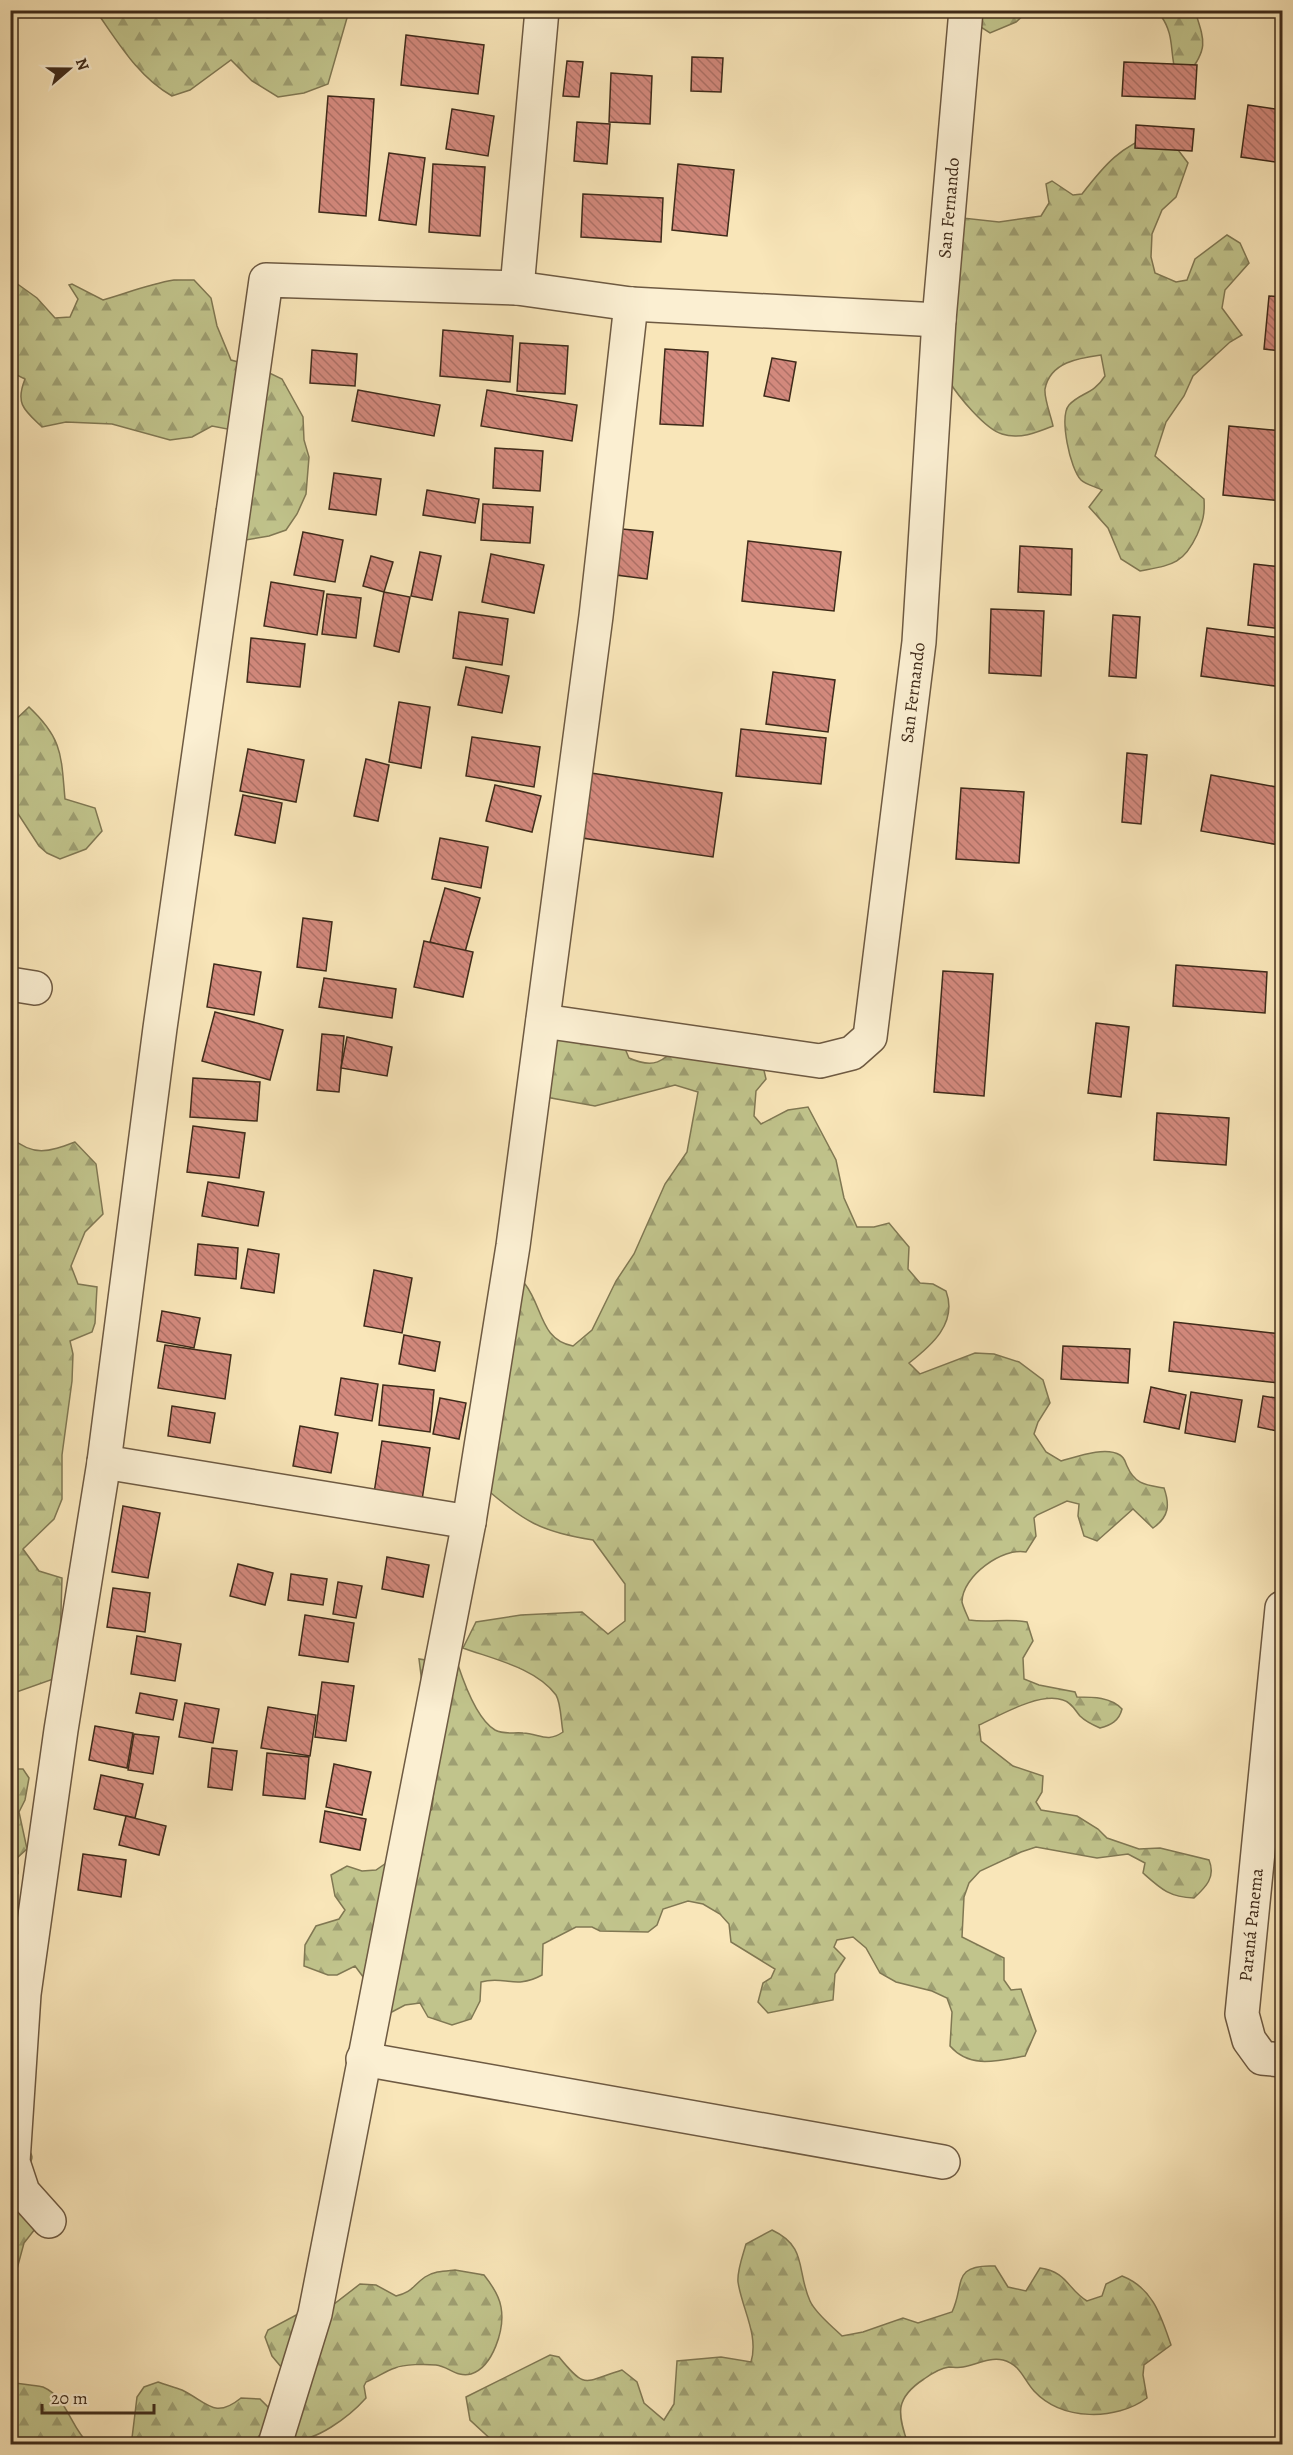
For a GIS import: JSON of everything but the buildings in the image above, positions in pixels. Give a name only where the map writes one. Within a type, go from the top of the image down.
[{"type":"street","points":[[517,288],[542,10]]},
{"type":"street","name":"San Fernando","points":[[543,1021],[820,1061],[852,1053],[870,1037],[919,642],[939,320],[966,10]]},
{"type":"street","points":[[49,2221],[23,2192],[13,2162],[24,1994],[56,1764],[104,1462],[160,1028],[266,280],[517,288],[631,304],[939,320]]},
{"type":"street","points":[[275,2445],[315,2314],[469,1522],[513,1246],[543,1021],[596,616],[631,304]]},
{"type":"street","points":[[104,1462],[469,1522]]},
{"type":"street","name":"Paraná Panema","points":[[1272,2059],[1249,2040],[1242,2013],[1282,1608]]},
{"type":"street","points":[[363,2059],[943,2162]]},
{"type":"green space","points":[[262,10],[267,18],[296,11],[349,11],[328,84],[304,93],[278,97],[252,81],[231,60],[190,90],[172,96],[139,69],[96,11]]},
{"type":"green space","points":[[970,11],[1028,11],[1016,22],[990,33],[973,22]]},
{"type":"green space","points":[[1130,11],[1195,11],[1203,44],[1199,58],[1188,75],[1175,70],[1170,36],[1161,16],[1138,16]]},
{"type":"green space","points":[[1157,133],[1169,138],[1188,163],[1176,197],[1162,210],[1152,234],[1151,257],[1155,273],[1176,282],[1187,280],[1195,259],[1227,235],[1240,243],[1249,263],[1225,290],[1222,308],[1242,335],[1230,342],[1193,376],[1184,396],[1166,422],[1155,456],[1204,499],[1201,526],[1192,545],[1181,558],[1168,565],[1140,571],[1121,559],[1108,528],[1089,507],[1102,490],[1081,480],[1073,465],[1067,443],[1066,411],[1069,405],[1096,387],[1105,376],[1101,355],[1067,363],[1053,373],[1048,380],[1045,393],[1053,426],[1022,436],[1008,436],[988,426],[965,403],[949,381],[963,218],[999,222],[1041,216],[1049,203],[1046,184],[1052,181],[1073,195],[1082,194],[1099,173],[1123,150]]},
{"type":"green space","points":[[174,280],[194,280],[211,298],[217,326],[231,360],[257,367],[282,379],[303,417],[304,440],[309,457],[306,494],[297,514],[286,530],[269,536],[228,543],[216,509],[235,492],[233,430],[212,426],[192,437],[170,440],[112,424],[66,422],[42,427],[23,406],[21,395],[25,379],[11,372],[10,284],[16,283],[37,298],[55,318],[70,317],[78,299],[69,285],[72,284],[103,300]]},
{"type":"green space","points":[[29,707],[48,729],[58,748],[65,799],[95,808],[102,831],[86,849],[60,859],[39,846],[11,803],[13,742],[11,724]]},
{"type":"green space","points":[[529,1021],[623,1044],[629,1058],[645,1063],[658,1062],[680,1044],[762,1062],[766,1079],[756,1091],[754,1116],[761,1124],[788,1110],[808,1107],[836,1160],[844,1198],[857,1227],[874,1227],[889,1223],[909,1247],[908,1269],[920,1283],[933,1284],[946,1291],[949,1303],[948,1313],[940,1333],[909,1363],[920,1374],[975,1353],[994,1354],[1019,1362],[1043,1380],[1050,1403],[1038,1422],[1034,1434],[1046,1452],[1061,1461],[1091,1453],[1114,1453],[1123,1457],[1130,1472],[1138,1481],[1164,1488],[1167,1510],[1162,1520],[1153,1528],[1133,1509],[1097,1541],[1084,1536],[1078,1516],[1079,1504],[1067,1501],[1037,1515],[1034,1518],[1036,1536],[1026,1552],[1006,1554],[985,1565],[976,1573],[964,1592],[962,1602],[969,1620],[1027,1622],[1033,1641],[1023,1658],[1024,1679],[1039,1685],[1075,1692],[1077,1697],[1107,1700],[1122,1709],[1114,1722],[1100,1728],[1082,1718],[1066,1701],[1053,1698],[1043,1699],[1020,1706],[979,1725],[981,1741],[1013,1766],[1043,1776],[1042,1792],[1036,1802],[1041,1810],[1077,1816],[1098,1829],[1107,1838],[1139,1849],[1160,1848],[1209,1860],[1211,1866],[1209,1881],[1194,1898],[1178,1896],[1160,1888],[1143,1873],[1145,1863],[1128,1854],[1097,1858],[1036,1847],[980,1871],[969,1883],[964,1897],[962,1937],[1004,1958],[1004,1980],[1011,1990],[1021,1989],[1036,2031],[1025,2056],[984,2062],[966,2058],[958,2053],[950,2046],[952,2012],[947,1998],[932,1991],[896,1982],[880,1973],[866,1948],[853,1937],[837,1940],[834,1947],[845,1958],[835,1974],[833,2000],[768,2013],[758,2002],[763,1983],[771,1978],[775,1969],[731,1942],[729,1924],[720,1914],[703,1904],[688,1901],[663,1909],[657,1925],[648,1932],[600,1931],[592,1927],[576,1927],[543,1944],[542,1975],[517,1982],[489,1980],[481,1982],[480,2001],[471,2019],[452,2025],[428,2017],[420,2003],[405,2005],[390,2013],[355,1966],[337,1975],[328,1975],[304,1966],[305,1945],[316,1926],[339,1919],[345,1910],[335,1896],[331,1875],[347,1866],[362,1871],[376,1870],[389,1861],[432,1809],[436,1769],[428,1732],[419,1659],[458,1665],[477,1710],[498,1732],[552,1737],[563,1732],[558,1698],[547,1686],[526,1671],[463,1648],[476,1622],[521,1615],[582,1612],[608,1634],[625,1621],[625,1584],[593,1540],[546,1529],[522,1517],[484,1487],[521,1284],[525,1284],[531,1293],[548,1330],[562,1343],[573,1346],[592,1330],[616,1281],[634,1254],[665,1184],[687,1152],[698,1092],[675,1085],[595,1106],[551,1098],[530,1085]]},
{"type":"green space","points":[[10,1137],[26,1148],[41,1151],[75,1142],[96,1164],[103,1214],[85,1232],[71,1266],[78,1284],[97,1287],[95,1323],[92,1332],[70,1341],[73,1354],[72,1381],[62,1455],[62,1499],[54,1519],[23,1549],[39,1571],[62,1578],[59,1677],[11,1694]]},
{"type":"green space","points":[[11,1769],[23,1769],[29,1778],[25,1800],[19,1812],[27,1849],[17,1858],[18,1873],[11,1889]]},
{"type":"green space","points":[[10,2144],[25,2145],[31,2154],[32,2158],[26,2171],[25,2182],[35,2229],[24,2243],[17,2269],[11,2276]]},
{"type":"green space","points":[[772,2230],[791,2244],[799,2260],[810,2301],[820,2315],[842,2336],[863,2332],[903,2318],[918,2323],[952,2312],[965,2273],[981,2266],[995,2266],[1008,2287],[1026,2291],[1040,2268],[1049,2270],[1062,2277],[1087,2301],[1102,2296],[1106,2284],[1122,2276],[1133,2281],[1148,2295],[1159,2314],[1171,2345],[1144,2365],[1143,2375],[1147,2398],[1134,2406],[1105,2414],[1089,2414],[1059,2408],[1034,2391],[1014,2365],[1003,2360],[943,2369],[915,2386],[903,2400],[901,2415],[908,2444],[496,2444],[470,2420],[466,2397],[550,2355],[559,2357],[581,2379],[592,2380],[622,2370],[637,2382],[644,2403],[664,2420],[674,2404],[677,2361],[721,2357],[751,2362],[753,2342],[740,2292],[738,2273],[746,2244]]},
{"type":"green space","points":[[455,2270],[484,2275],[495,2290],[500,2303],[502,2316],[499,2336],[486,2364],[479,2370],[466,2375],[432,2365],[409,2365],[391,2369],[366,2382],[364,2386],[366,2398],[351,2413],[331,2427],[309,2438],[289,2440],[282,2368],[272,2356],[265,2337],[268,2330],[298,2314],[325,2311],[360,2284],[376,2285],[396,2296],[409,2291],[428,2275]]},
{"type":"green space","points":[[11,2382],[43,2387],[51,2392],[64,2405],[77,2429],[89,2444],[11,2444]]},
{"type":"green space","points":[[158,2382],[182,2390],[205,2404],[217,2408],[224,2408],[241,2398],[260,2399],[268,2407],[272,2419],[256,2440],[257,2444],[126,2444],[132,2438],[137,2397],[144,2387]]}]
